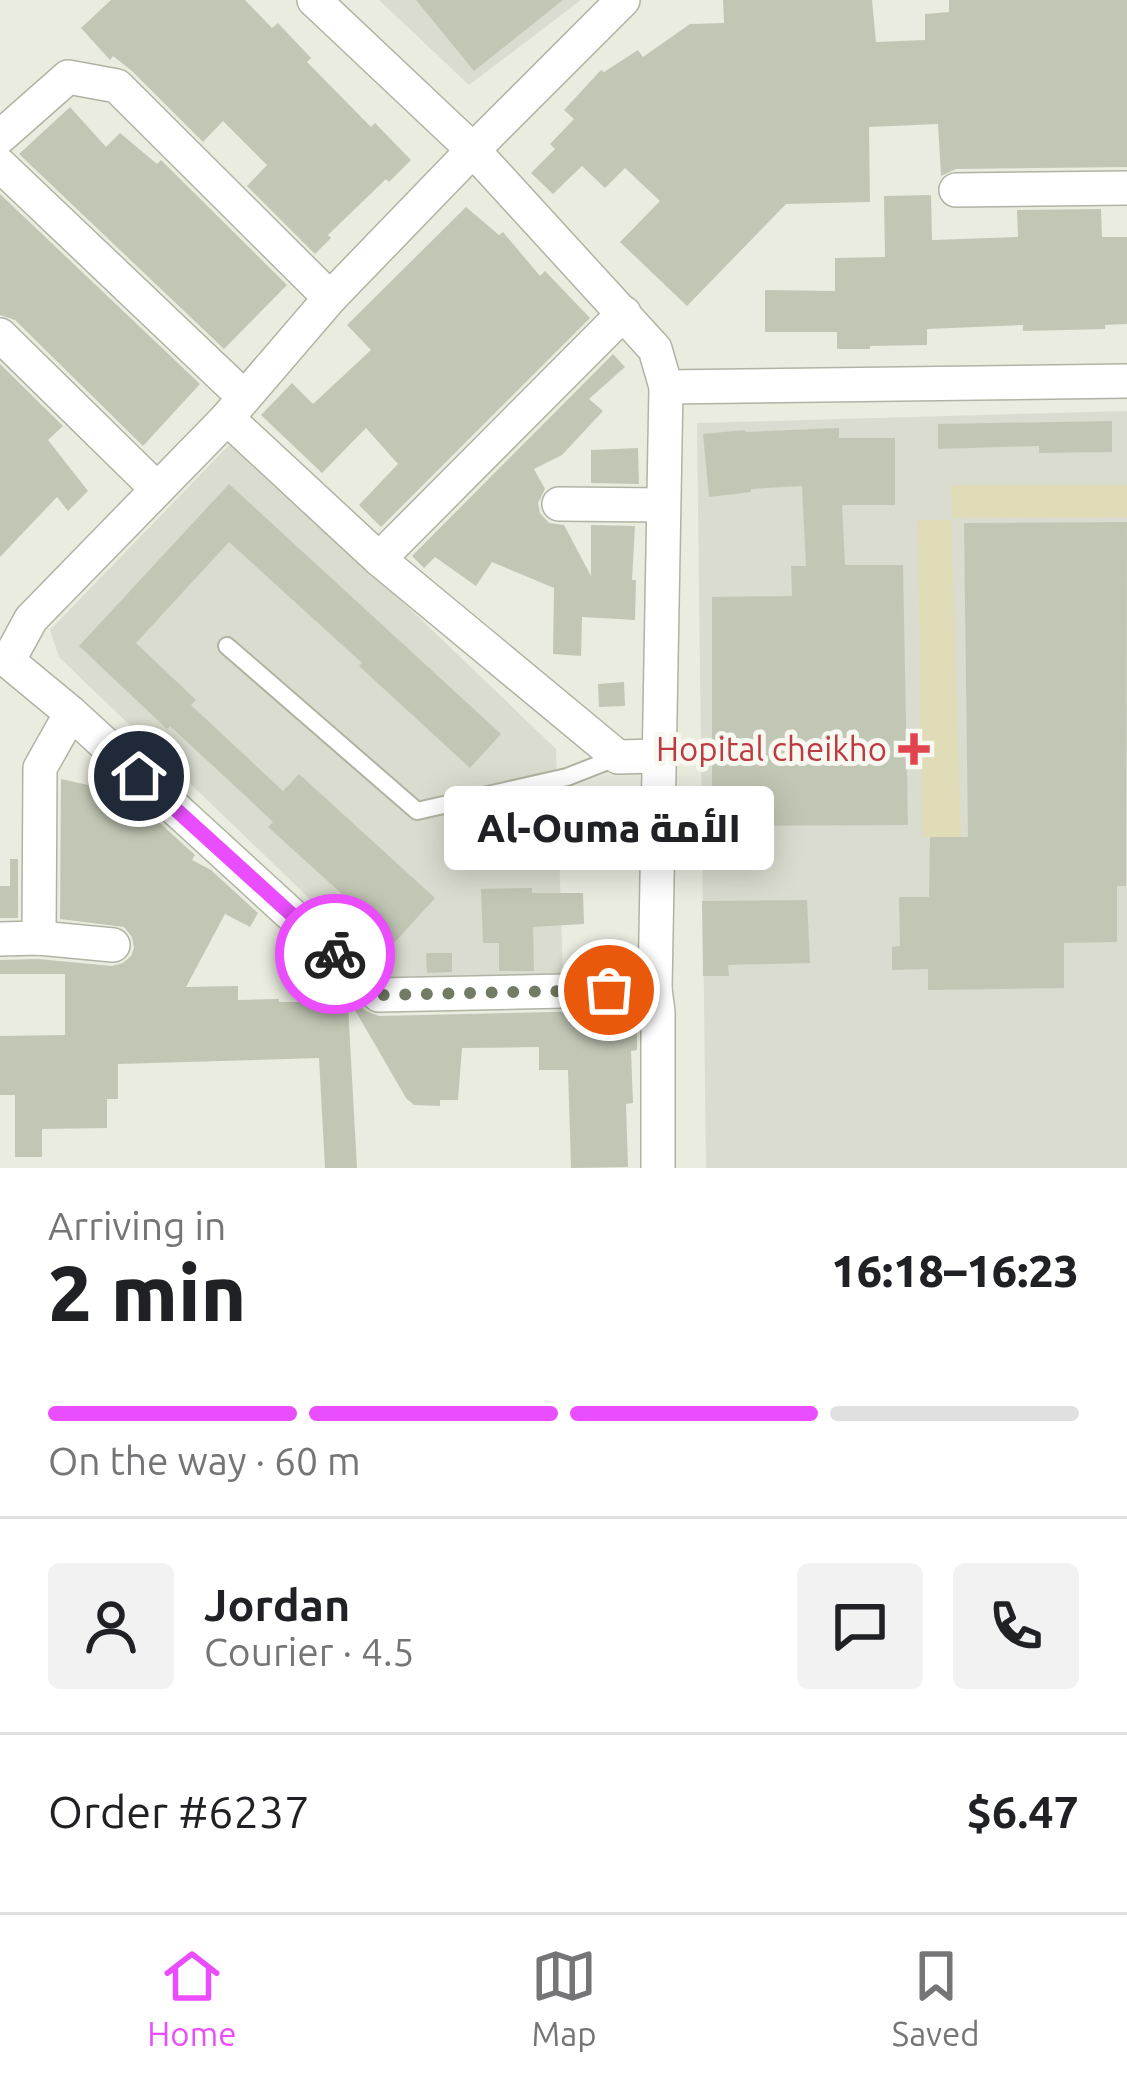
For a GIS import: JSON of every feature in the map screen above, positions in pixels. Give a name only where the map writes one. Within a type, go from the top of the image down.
[{"type":"street","points":[[314,0],[473,149],[655,349],[666,387],[655,989],[658,1168]]},
{"type":"street","points":[[623,0],[330,298],[236,407],[31,619],[4,660],[70,712],[379,995],[655,989]]},
{"type":"street","points":[[0,137],[68,76],[117,86],[330,298]]},
{"type":"street","points":[[0,165],[379,560],[618,757],[659,756]]},
{"type":"street","points":[[956,190],[1127,188]]},
{"type":"street","points":[[379,560],[624,313]]},
{"type":"street","points":[[0,335],[157,489]]},
{"type":"street","points":[[666,387],[1127,380]]},
{"type":"street","points":[[559,504],[663,505]]},
{"type":"street","points":[[39,938],[40,768],[70,712]]},
{"type":"street","points":[[0,939],[112,945]]},
{"type":"lane","points":[[227,646],[417,811],[567,777],[618,757]]},
{"type":"shaded area","points":[[379,0],[581,0],[469,85]]},
{"type":"shaded area","name":"Hopital cheikho","points":[[1127,411],[1127,1168],[706,1168],[697,423]]},
{"type":"shaded area","points":[[234,440],[556,749],[563,979],[396,982],[59,657],[50,630]]},
{"type":"shaded area","points":[[951,485],[1127,485],[1127,517],[952,518]]},
{"type":"shaded area","points":[[918,520],[951,520],[961,837],[922,837]]},
{"type":"building","points":[[111,0],[245,0],[272,28],[278,23],[311,58],[307,62],[411,160],[328,235],[331,238],[315,254],[247,186],[267,165],[223,121],[203,142],[81,28]]},
{"type":"building","points":[[416,0],[563,0],[474,71]]},
{"type":"building","points":[[723,0],[872,0],[876,42],[925,40],[925,14],[949,12],[949,0],[1127,0],[1127,167],[956,169],[941,176],[938,124],[869,127],[870,202],[786,204],[687,306],[620,242],[660,201],[625,168],[605,188],[582,166],[553,194],[531,173],[555,149],[550,144],[574,119],[564,110],[601,70],[638,50],[643,57],[690,24],[724,23]]},
{"type":"building","points":[[70,107],[106,147],[120,133],[157,164],[161,160],[287,285],[224,349],[19,154]]},
{"type":"building","points":[[0,194],[200,384],[143,446],[15,320],[0,315]]},
{"type":"building","points":[[931,195],[932,240],[1018,237],[1017,210],[1101,209],[1102,237],[1127,237],[1127,324],[1105,325],[1105,329],[1023,331],[1023,325],[927,329],[927,345],[870,349],[837,349],[837,332],[765,332],[765,290],[835,291],[835,258],[885,257],[884,196]]},
{"type":"building","points":[[466,207],[499,235],[503,232],[540,276],[545,271],[590,318],[381,527],[359,505],[398,464],[366,428],[322,473],[261,415],[292,383],[313,404],[371,350],[347,325]]},
{"type":"building","points":[[613,354],[625,367],[589,399],[603,411],[562,455],[534,469],[545,489],[538,503],[540,513],[549,523],[564,525],[591,576],[591,525],[635,526],[635,620],[582,617],[581,656],[553,654],[554,588],[492,562],[476,586],[435,557],[424,568],[412,556]]},
{"type":"building","points":[[0,364],[63,426],[48,440],[88,491],[68,511],[57,497],[0,557]]},
{"type":"building","points":[[1112,421],[1112,452],[1039,453],[1039,446],[938,449],[938,424]]},
{"type":"building","points":[[839,428],[839,438],[895,438],[895,505],[842,505],[845,565],[903,565],[908,825],[712,826],[712,597],[792,596],[791,566],[806,566],[802,486],[709,497],[703,434]]},
{"type":"building","points":[[638,448],[639,484],[591,483],[591,450]]},
{"type":"building","points":[[229,484],[501,734],[470,768],[229,542],[136,643],[196,700],[191,705],[283,791],[299,774],[435,898],[395,942],[268,827],[273,822],[238,789],[79,646]]},
{"type":"building","points":[[1127,522],[1126,886],[1117,886],[1117,942],[1064,943],[1064,988],[928,990],[928,969],[892,970],[892,947],[900,946],[899,897],[929,897],[930,837],[968,837],[964,523]]},
{"type":"building","points":[[624,682],[625,706],[599,707],[598,684]]},
{"type":"building","points":[[61,779],[128,794],[195,855],[192,860],[211,870],[258,913],[250,927],[225,914],[186,987],[238,986],[238,1000],[348,1005],[357,1168],[325,1168],[319,1058],[118,1064],[118,1099],[107,1099],[107,1128],[42,1129],[42,1157],[15,1157],[15,1095],[0,1095],[0,1036],[65,1035],[65,974],[0,974],[0,960],[112,966],[123,963],[134,948],[124,927],[60,919]]},
{"type":"building","points":[[10,859],[18,859],[18,918],[0,918],[0,886],[10,886]]},
{"type":"building","points":[[532,888],[532,893],[583,893],[584,924],[533,927],[534,971],[499,971],[499,943],[483,943],[481,889]]},
{"type":"building","points":[[807,900],[810,963],[728,965],[729,976],[703,976],[702,901]]},
{"type":"building","points":[[426,953],[452,953],[452,972],[427,973]]},
{"type":"building","points":[[352,1005],[379,1016],[637,1010],[637,1050],[631,1051],[633,1103],[626,1104],[628,1167],[571,1168],[568,1070],[539,1070],[539,1047],[462,1048],[458,1100],[440,1100],[440,1106],[414,1105]]},
{"type":"way so far","points":[[335,954],[379,995],[609,990]]},
{"type":"place","name":"Hopital cheikho","points":[[914,749]]},
{"type":"place","name":"Al-Ouma الأمة","points":[[609,990]]},
{"type":"route","points":[[139,776],[335,954]]}]
